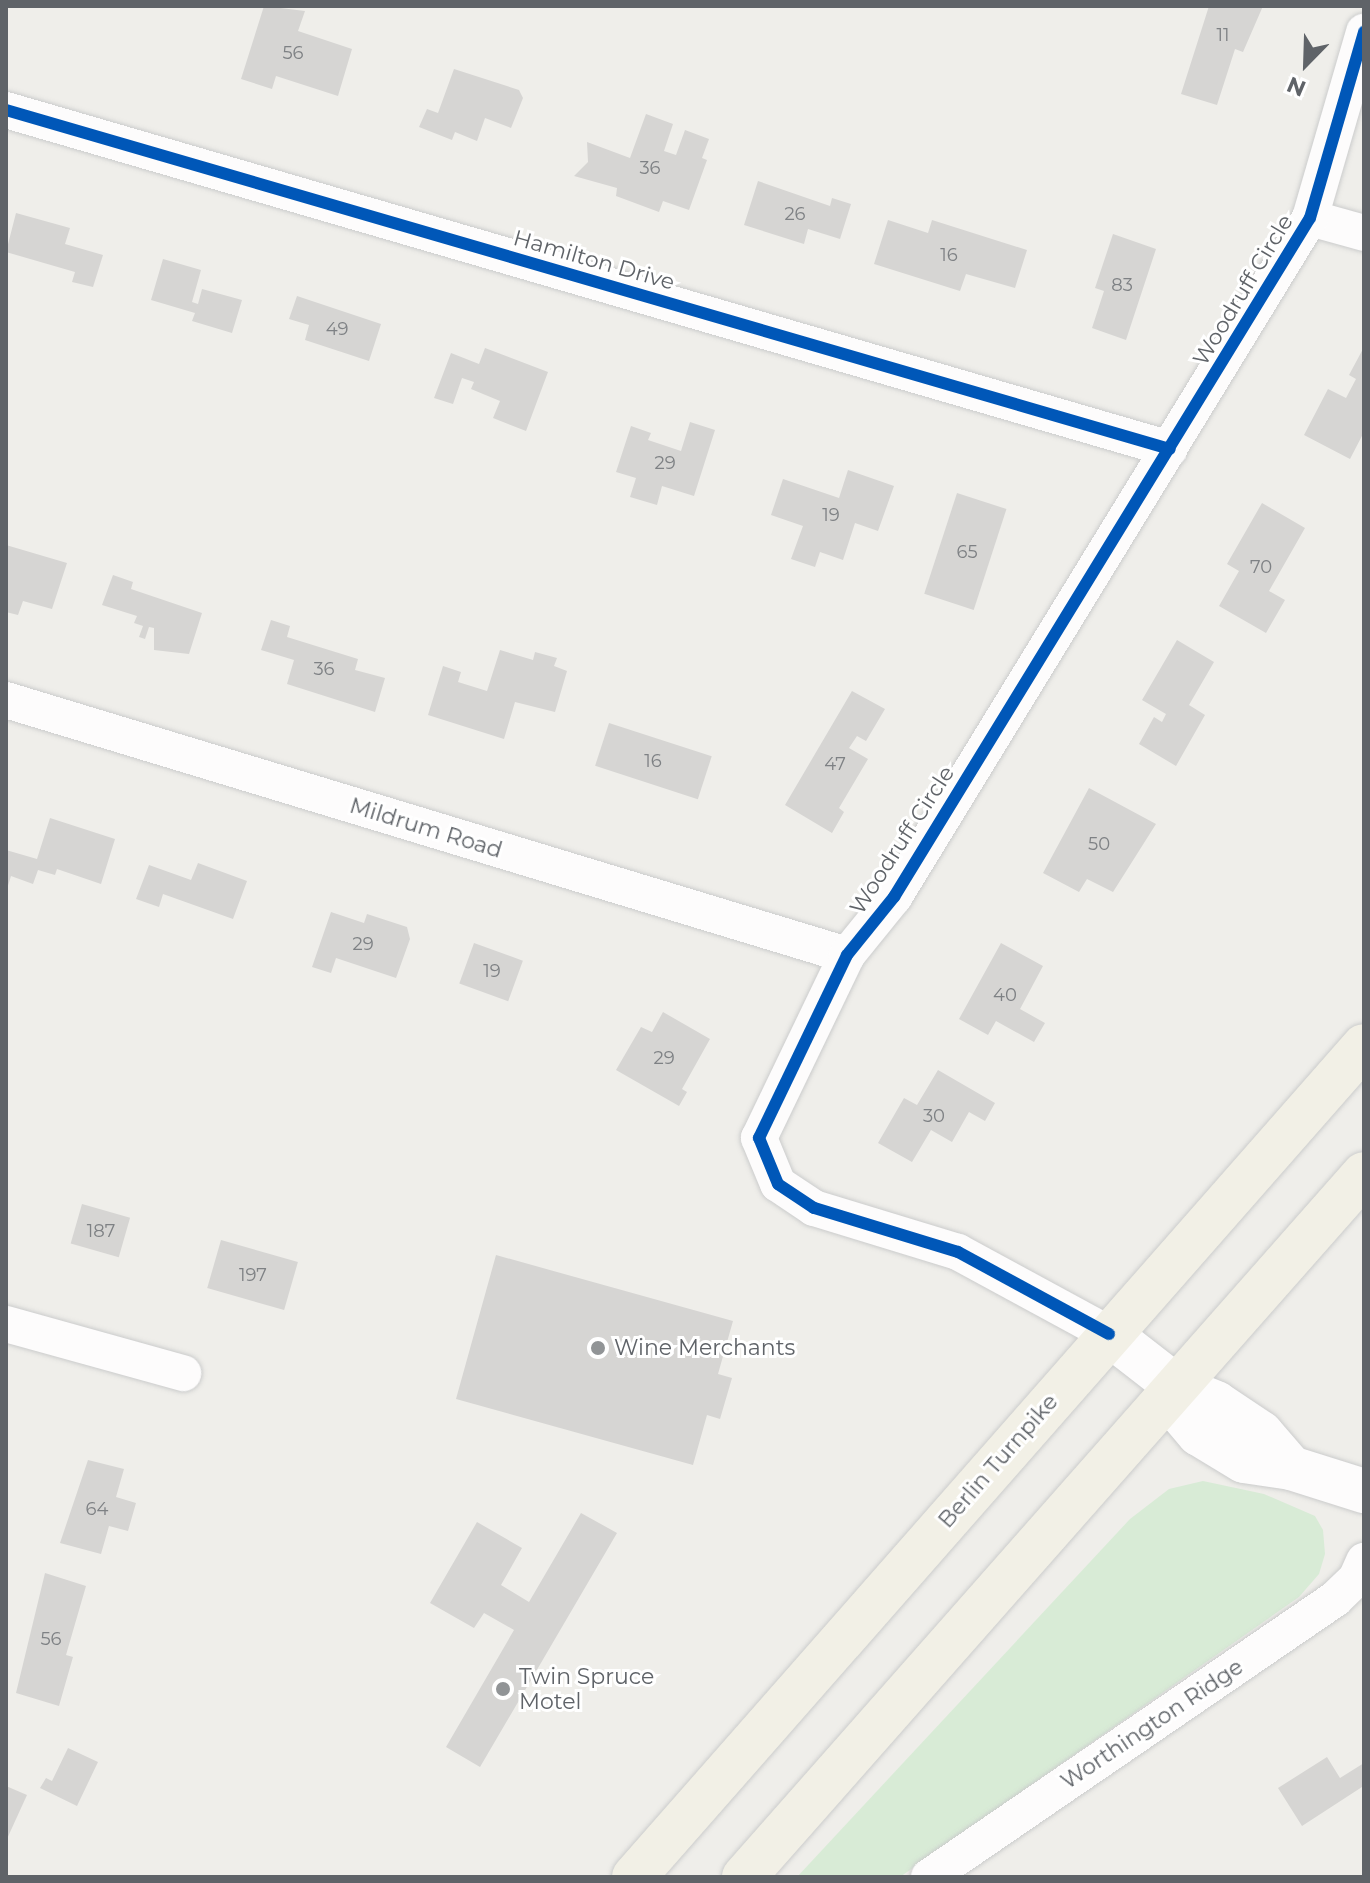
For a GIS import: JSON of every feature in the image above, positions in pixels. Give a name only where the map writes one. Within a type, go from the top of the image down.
[{"type":"highway","name":"Berlin Turnpike","points":[[634,1877],[1364,1046]]},
{"type":"highway","points":[[744,1877],[1364,1174]]},
{"type":"main road","points":[[1109,1334],[1177,1387],[1182,1414],[1199,1434],[1244,1461],[1291,1468],[1364,1491]]},
{"type":"street","points":[[1310,218],[1364,32]]},
{"type":"street","name":"Hamilton Drive","points":[[6,110],[1170,449]]},
{"type":"street","name":"Woodruff Circle","points":[[1109,1334],[958,1252],[814,1208],[778,1184],[759,1138],[847,955],[894,897],[1310,218],[1364,233]]},
{"type":"street","name":"Mildrum Road","points":[[6,700],[847,955]]},
{"type":"street","points":[[7,1327],[183,1373]]},
{"type":"street","name":"Worthington Ridge","points":[[929,1877],[1335,1599],[1356,1579],[1364,1561]]},
{"type":"green space","points":[[1203,1481],[1264,1494],[1315,1516],[1323,1530],[1325,1554],[1319,1574],[1299,1597],[900,1877],[797,1877],[1130,1519],[1169,1489]]},
{"type":"building","points":[[264,6],[305,11],[298,31],[352,49],[338,96],[276,76],[272,89],[241,79]]},
{"type":"building","points":[[1209,6],[1263,6],[1243,52],[1235,49],[1217,105],[1181,94]]},
{"type":"building","points":[[454,69],[519,90],[523,98],[511,128],[485,118],[477,141],[455,132],[452,140],[419,127],[427,109],[438,113]]},
{"type":"building","points":[[646,114],[673,124],[664,151],[676,155],[685,130],[709,139],[702,158],[707,160],[689,210],[663,201],[659,212],[616,196],[617,188],[574,176],[588,162],[587,142],[630,158]]},
{"type":"building","points":[[758,181],[830,206],[832,198],[851,204],[840,239],[808,229],[804,244],[744,225]]},
{"type":"building","points":[[16,213],[70,228],[65,244],[103,255],[93,287],[72,282],[75,272],[6,252]]},
{"type":"building","points":[[888,220],[928,233],[932,220],[1027,250],[1015,288],[966,274],[960,291],[874,264]]},
{"type":"building","points":[[1113,234],[1156,249],[1126,340],[1092,328],[1104,291],[1095,288]]},
{"type":"building","points":[[163,259],[201,270],[192,302],[198,304],[202,289],[242,300],[232,333],[192,321],[195,313],[151,300]]},
{"type":"building","points":[[297,296],[381,324],[369,361],[305,340],[309,325],[289,319]]},
{"type":"building","points":[[1364,347],[1364,432],[1350,459],[1304,435],[1328,389],[1346,398],[1356,379],[1349,375]]},
{"type":"building","points":[[485,348],[548,372],[526,431],[493,418],[500,401],[471,389],[474,382],[462,378],[453,404],[434,398],[451,353],[479,364]]},
{"type":"building","points":[[690,422],[715,430],[694,496],[662,486],[657,505],[630,497],[636,478],[616,472],[631,426],[651,433],[648,440],[681,451]]},
{"type":"building","points":[[848,470],[894,486],[878,531],[855,523],[843,560],[820,552],[815,567],[791,559],[803,526],[771,515],[783,479],[839,498]]},
{"type":"building","points":[[957,493],[1006,509],[974,610],[924,594]]},
{"type":"building","points":[[1262,503],[1305,528],[1269,591],[1285,600],[1266,633],[1219,606],[1239,571],[1227,564]]},
{"type":"building","points":[[6,545],[67,563],[52,609],[23,601],[18,615],[6,612]]},
{"type":"building","points":[[113,575],[133,582],[131,589],[202,613],[189,654],[154,650],[154,628],[149,627],[145,639],[139,637],[143,626],[134,623],[137,616],[102,605]]},
{"type":"building","points":[[271,620],[290,626],[287,637],[358,659],[355,670],[385,678],[375,712],[287,684],[294,660],[261,650]]},
{"type":"building","points":[[1177,640],[1214,662],[1189,705],[1205,715],[1176,766],[1139,744],[1154,717],[1162,722],[1166,714],[1142,700]]},
{"type":"building","points":[[500,650],[533,660],[535,652],[557,658],[554,666],[567,671],[555,712],[515,702],[504,739],[428,715],[443,666],[461,672],[458,682],[487,691]]},
{"type":"building","points":[[852,691],[885,709],[866,741],[857,736],[849,748],[868,759],[839,808],[844,812],[832,833],[785,805]]},
{"type":"building","points":[[609,723],[712,756],[698,799],[595,766]]},
{"type":"building","points":[[1089,788],[1156,824],[1113,892],[1087,879],[1079,892],[1043,873]]},
{"type":"building","points":[[50,818],[115,839],[101,884],[57,869],[55,875],[38,870],[33,884],[11,876],[6,892],[6,850],[37,859]]},
{"type":"building","points":[[198,863],[247,881],[233,919],[163,894],[159,907],[136,899],[149,865],[191,880]]},
{"type":"building","points":[[331,912],[364,923],[367,914],[407,927],[410,939],[396,978],[336,958],[331,973],[312,967]]},
{"type":"building","points":[[474,943],[523,961],[508,1001],[459,983]]},
{"type":"building","points":[[1001,943],[1043,966],[1020,1009],[1045,1023],[1034,1042],[996,1021],[988,1035],[959,1019]]},
{"type":"building","points":[[663,1012],[710,1039],[682,1089],[687,1092],[679,1106],[616,1070],[641,1027],[652,1032]]},
{"type":"building","points":[[938,1070],[995,1103],[985,1121],[969,1112],[952,1142],[931,1130],[912,1162],[878,1143],[904,1098],[917,1105]]},
{"type":"building","points":[[82,1204],[130,1218],[119,1257],[71,1243]]},
{"type":"building","points":[[221,1240],[298,1262],[284,1310],[207,1288]]},
{"type":"building","name":"Wine Merchants","points":[[496,1255],[733,1321],[718,1374],[732,1378],[720,1419],[707,1415],[693,1465],[456,1399]]},
{"type":"building","points":[[88,1460],[124,1469],[116,1497],[136,1503],[128,1531],[109,1526],[101,1554],[60,1543]]},
{"type":"building","name":"Twin Spruce Motel","points":[[581,1513],[617,1533],[480,1767],[446,1747],[514,1630],[484,1613],[474,1628],[430,1603],[477,1522],[522,1548],[501,1585],[529,1602]]},
{"type":"building","points":[[45,1573],[86,1586],[66,1655],[73,1657],[59,1706],[16,1693]]},
{"type":"building","points":[[68,1748],[98,1762],[77,1806],[40,1788],[46,1778],[52,1781]]},
{"type":"building","points":[[1327,1757],[1340,1778],[1364,1763],[1364,1791],[1362,1787],[1302,1826],[1278,1788]]},
{"type":"building","points":[[6,1786],[27,1795],[6,1841]]},
{"type":"cycle path","points":[[1109,1334],[958,1252],[814,1208],[778,1184],[759,1138],[847,955],[894,897],[1310,218],[1364,32]]},
{"type":"cycle path","points":[[6,110],[1170,449]]},
{"type":"place","name":"Wine Merchants","points":[[598,1348]]},
{"type":"place","name":"Twin Spruce Motel","points":[[503,1689]]}]
